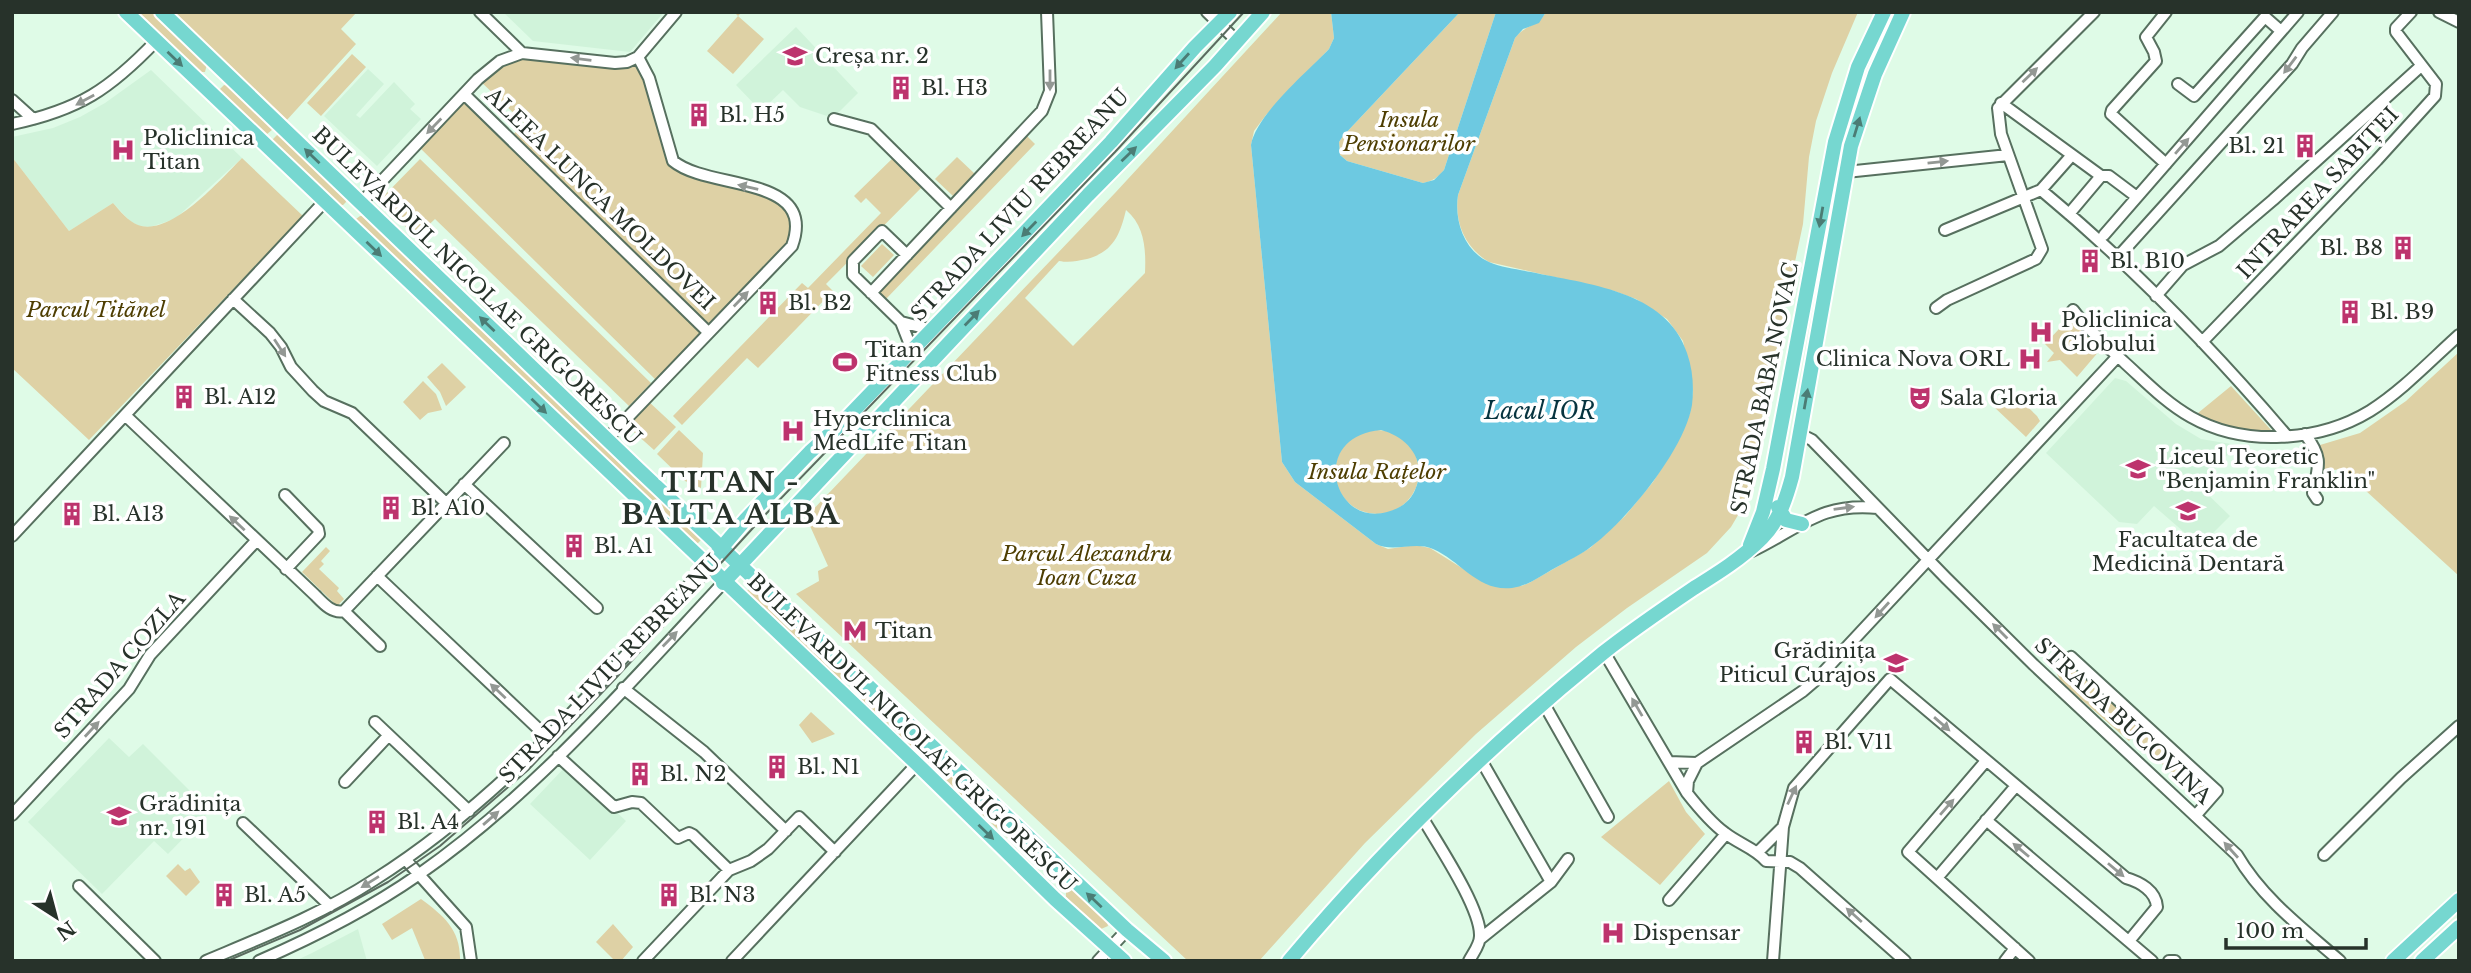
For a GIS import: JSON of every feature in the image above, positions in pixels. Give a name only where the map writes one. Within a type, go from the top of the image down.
[{"type":"main road","name":"BULEVARDUL NICOLAE GRIGORESCU","points":[[126,12],[723,583],[917,764],[1055,899],[1124,961]]},
{"type":"main road","name":"BULEVARDUL NICOLAE GRIGORESCU","points":[[162,12],[607,439],[1127,930],[1164,961]]},
{"type":"main road","name":"STRADA LIVIU REBREANU","points":[[706,566],[810,452],[833,433],[1111,142],[1230,12]]},
{"type":"main road","name":"STRADA LIVIU REBREANU","points":[[723,583],[1263,12]]},
{"type":"main road","name":"STRADA BABA NOVAC","points":[[1743,554],[1760,522],[1776,456],[1835,142],[1858,67],[1884,12]]},
{"type":"main road","name":"STRADA BABA NOVAC","points":[[1743,554],[1766,533],[1780,512],[1788,491],[1851,146],[1867,95],[1903,12]]},
{"type":"main road","points":[[205,88],[222,70]]},
{"type":"main road","points":[[344,221],[361,204]]},
{"type":"main road","points":[[1776,456],[1774,486],[1780,512],[1790,522],[1802,524]]},
{"type":"main road","points":[[1289,961],[1360,881],[1481,760],[1605,652],[1743,554]]},
{"type":"main road","points":[[2393,961],[2459,900]]},
{"type":"main road","points":[[2422,961],[2459,927]]},
{"type":"street","points":[[481,12],[522,53]]},
{"type":"street","points":[[361,204],[464,94],[500,61],[522,53],[626,62],[638,57],[676,12]]},
{"type":"street","points":[[871,293],[1042,111],[1050,91],[1047,12]]},
{"type":"street","points":[[1207,12],[1237,41]]},
{"type":"street","points":[[1936,308],[1947,300],[2036,259],[2041,254],[2042,249],[2022,198],[1997,113],[2001,103],[2094,12]]},
{"type":"street","points":[[2166,12],[2146,37],[2156,61],[2111,114],[2166,164]]},
{"type":"street","points":[[2104,234],[2298,12]]},
{"type":"street","points":[[2117,258],[2292,64],[2301,48],[2333,12]]},
{"type":"street","name":"INTRAREA SABIȚEI","points":[[2202,342],[2435,96],[2436,84],[2396,32],[2396,28],[2411,12]]},
{"type":"street","points":[[2439,12],[2459,22]]},
{"type":"street","points":[[2178,84],[2194,96],[2265,16],[2281,31]]},
{"type":"street","points":[[12,124],[66,109],[98,93],[128,70],[156,41]]},
{"type":"street","points":[[607,439],[792,246],[796,236],[793,214],[786,201],[772,192],[693,173],[673,161],[649,78],[638,57]]},
{"type":"street","points":[[2157,296],[2183,265],[2219,246],[2421,66]]},
{"type":"street","name":"ALEEA LUNCA MOLDOVEI","points":[[464,94],[708,332]]},
{"type":"street","points":[[12,100],[33,119]]},
{"type":"street","points":[[2001,103],[2101,176],[2109,176],[2137,197]]},
{"type":"street","points":[[834,119],[871,129],[951,208]]},
{"type":"street","points":[[1846,172],[2008,155]]},
{"type":"street","points":[[1945,230],[2041,190],[2072,155]]},
{"type":"street","points":[[2069,214],[2101,176]]},
{"type":"street","points":[[2041,190],[2157,296],[2236,377],[2287,436]]},
{"type":"street","points":[[12,536],[324,202]]},
{"type":"street","points":[[907,255],[882,231],[853,261],[855,278],[901,323],[912,351]]},
{"type":"street","points":[[233,299],[270,333],[291,367],[313,391],[324,401],[352,413],[446,503]]},
{"type":"street","points":[[2073,310],[2118,356],[2163,397],[2190,417],[2241,434],[2287,436],[2335,427],[2377,406],[2397,392],[2459,335]]},
{"type":"street","points":[[901,323],[932,330]]},
{"type":"street","points":[[1687,793],[1688,780],[1697,763],[1817,679],[2118,356]]},
{"type":"street","points":[[126,416],[286,569],[330,609],[338,613],[344,611],[504,443]]},
{"type":"street","name":"STRADA BUCOVINA","points":[[1800,434],[1812,440],[2034,665],[2237,855],[2249,875],[2275,902],[2340,961]]},
{"type":"street","points":[[2305,434],[2319,461],[2313,493],[2317,499]]},
{"type":"street","points":[[464,484],[597,608]]},
{"type":"street","points":[[285,495],[318,528],[319,534],[286,569]]},
{"type":"street","points":[[1743,554],[1836,508],[1878,508]]},
{"type":"street","name":"STRADA COZLA","points":[[12,815],[129,689],[150,655],[256,541]]},
{"type":"street","name":"STRADA LIVIU REBREANU","points":[[206,961],[330,906],[406,860],[469,811],[548,737],[706,566]]},
{"type":"street","points":[[377,576],[548,737]]},
{"type":"street","name":"STRADA LIVIU REBREANU","points":[[259,961],[342,921],[418,875],[480,828],[558,755],[723,583]]},
{"type":"street","points":[[344,611],[380,646]]},
{"type":"street","points":[[1605,652],[1687,793],[1701,811],[1726,834],[1758,852],[1766,861],[1790,862],[1800,867],[1905,961]]},
{"type":"street","points":[[2060,665],[2071,657],[2217,791],[2196,816]]},
{"type":"street","points":[[1774,959],[1783,827],[1794,788],[1890,679],[1985,762],[2126,878],[2138,882],[2155,896],[2158,905],[2129,941]]},
{"type":"street","points":[[623,688],[704,752],[786,831]]},
{"type":"street","points":[[1544,704],[1608,817]]},
{"type":"street","points":[[375,722],[469,811]]},
{"type":"street","points":[[2324,855],[2401,778],[2459,726]]},
{"type":"street","points":[[345,782],[388,736]]},
{"type":"street","points":[[558,755],[614,807],[632,802],[641,803],[678,838],[689,833],[693,835],[729,870]]},
{"type":"street","points":[[1481,760],[1551,882]]},
{"type":"street","points":[[1669,762],[1697,763]]},
{"type":"street","points":[[1985,762],[1908,852],[2029,961]]},
{"type":"street","points":[[732,961],[917,764]]},
{"type":"street","points":[[1937,878],[2015,787]]},
{"type":"street","points":[[643,961],[729,870],[751,861],[799,817],[835,852]]},
{"type":"street","points":[[1422,817],[1471,906],[1479,924],[1480,940]]},
{"type":"street","points":[[1986,820],[2152,961]]},
{"type":"street","points":[[243,823],[330,906]]},
{"type":"street","points":[[1758,852],[1783,827]]},
{"type":"street","points":[[1669,900],[1726,834]]},
{"type":"street","points":[[1469,961],[1480,940],[1551,882],[1568,859]]},
{"type":"street","points":[[406,860],[466,927],[471,961]]},
{"type":"street","points":[[79,886],[155,961]]},
{"type":"street","points":[[1098,961],[1127,930]]},
{"type":"street","points":[[2004,961],[2015,948]]},
{"type":"street","points":[[2169,961],[2175,961]]},
{"type":"shaded area","points":[[503,12],[664,12],[630,52],[533,41]]},
{"type":"shaded area","name":"Creșa nr. 2","points":[[796,27],[858,93],[833,118],[800,107],[783,90],[761,111],[736,85]]},
{"type":"shaded area","points":[[368,69],[384,84],[356,115],[360,118],[394,82],[415,104],[410,109],[421,119],[377,166],[324,116]]},
{"type":"shaded area","name":"Policlinica Titan","points":[[151,70],[242,158],[175,219],[150,227],[139,226],[130,221],[113,203],[69,231],[12,157],[12,137],[53,128],[80,117],[105,103]]},
{"type":"shaded area","name":"Liceul Teoretic \"Benjamin Franklin\"","points":[[2115,378],[2126,381],[2176,424],[2201,439],[2237,445],[2198,485],[2230,516],[2200,546],[2154,506],[2137,524],[2119,522],[2046,453]]},
{"type":"shaded area","name":"Grădinița nr. 191","points":[[109,738],[129,757],[143,744],[210,811],[168,854],[154,841],[102,894],[28,822]]},
{"type":"shaded area","points":[[567,765],[626,821],[590,860],[530,804]]},
{"type":"shaded area","points":[[358,929],[367,961],[295,961],[312,953]]},
{"type":"green space","points":[[137,12],[152,12],[207,64],[205,72],[200,72]]},
{"type":"green space","points":[[171,12],[357,12],[341,29],[356,44],[286,121]]},
{"type":"green space","name":"Parcul Alexandru Ioan Cuza","points":[[1282,12],[1331,12],[1334,38],[1329,49],[1266,115],[1254,131],[1251,145],[1282,462],[1295,482],[1376,544],[1388,549],[1415,545],[1430,548],[1489,585],[1521,586],[1590,548],[1625,516],[1667,460],[1690,413],[1693,390],[1683,341],[1667,319],[1636,299],[1614,291],[1489,262],[1473,249],[1463,233],[1458,215],[1458,195],[1515,38],[1539,21],[1546,12],[1858,12],[1832,73],[1816,121],[1809,157],[1803,224],[1753,471],[1744,505],[1731,527],[1707,553],[1576,647],[1476,734],[1365,843],[1259,961],[1188,961],[796,594],[819,581],[818,571],[828,566],[806,517],[1115,193]],"holes":[[[1126,210],[1132,216],[1143,239],[1145,273],[1073,346],[1025,298],[1059,261],[1087,259],[1103,252],[1118,235]]]},
{"type":"green space","name":"Insula Pensionarilor","points":[[1460,12],[1496,12],[1444,170],[1435,179],[1423,183],[1347,161],[1340,155],[1339,142],[1343,136]]},
{"type":"green space","points":[[738,16],[764,39],[733,74],[707,51]]},
{"type":"green space","points":[[352,54],[366,67],[321,116],[307,103]]},
{"type":"green space","points":[[510,56],[615,63],[638,57],[673,161],[780,196],[796,236],[659,383],[417,145],[464,94],[510,138],[524,123],[478,79]]},
{"type":"green space","points":[[224,85],[229,86],[273,129],[266,135],[222,94],[220,89]]},
{"type":"green space","points":[[278,134],[345,197],[346,202],[343,205],[339,205],[271,141]]},
{"type":"green space","points":[[1025,134],[1035,144],[886,299],[892,305],[889,307],[874,293]]},
{"type":"green space","points":[[897,154],[926,183],[826,284],[833,291],[758,368],[747,358],[682,425],[673,416],[802,283],[808,288],[881,213],[866,198],[861,203],[854,196]]},
{"type":"green space","name":"Parcul Titănel","points":[[12,157],[69,231],[113,203],[138,225],[165,223],[194,204],[242,158],[303,216],[89,440],[12,368]]},
{"type":"green space","points":[[957,157],[975,174],[953,196],[935,179]]},
{"type":"green space","points":[[420,159],[651,383],[629,406],[435,219],[416,237],[379,201]]},
{"type":"green space","points":[[365,216],[702,539],[695,546],[358,224],[356,219]]},
{"type":"green space","points":[[882,244],[894,255],[873,277],[861,266]]},
{"type":"green space","points":[[2072,315],[2101,344],[2100,350],[2077,377],[2060,360],[2047,362],[2054,353],[2045,344]]},
{"type":"green space","points":[[2459,352],[2459,576],[2342,469],[2325,471],[2320,445],[2360,433],[2406,401]]},
{"type":"green space","points":[[442,363],[466,387],[446,406],[440,392],[427,377]]},
{"type":"green space","points":[[423,381],[436,394],[442,410],[428,413],[420,420],[403,402]]},
{"type":"green space","points":[[2231,386],[2272,431],[2233,428],[2198,413]]},
{"type":"green space","points":[[2009,389],[2040,421],[2026,437],[1993,406]]},
{"type":"green space","points":[[648,401],[676,427],[654,450],[626,425]]},
{"type":"green space","points":[[679,430],[703,453],[701,488],[685,481],[657,454]]},
{"type":"green space","name":"Insula Rațelor","points":[[1377,430],[1393,433],[1412,449],[1419,472],[1416,488],[1400,507],[1377,514],[1361,511],[1342,495],[1335,472],[1338,456],[1354,437]]},
{"type":"green space","points":[[326,547],[330,551],[321,561],[324,564],[319,569],[339,588],[337,591],[344,599],[337,606],[302,572]]},
{"type":"green space","points":[[753,584],[846,672],[843,680],[746,592]]},
{"type":"green space","points":[[2071,659],[2214,792],[2204,803],[2133,737],[2129,741],[2061,682],[2057,674]]},
{"type":"green space","points":[[864,693],[935,759],[929,765],[862,700]]},
{"type":"green space","points":[[811,712],[835,734],[812,743],[799,725]]},
{"type":"green space","points":[[938,763],[1021,841],[1019,847],[932,768]]},
{"type":"green space","points":[[1669,781],[1686,812],[1705,834],[1660,885],[1601,837]]},
{"type":"green space","points":[[178,864],[185,871],[190,868],[200,882],[186,896],[166,876]]},
{"type":"green space","points":[[1069,890],[1073,890],[1108,926],[1101,929],[1066,897]]},
{"type":"green space","points":[[421,899],[437,912],[454,932],[460,950],[460,961],[425,960],[412,928],[392,940],[382,924]]},
{"type":"green space","points":[[613,924],[633,947],[621,961],[615,961],[596,942]]},
{"type":"water","name":"Lacul IOR","points":[[1331,12],[1460,12],[1339,142],[1340,155],[1347,161],[1423,183],[1434,180],[1444,170],[1496,12],[1546,12],[1539,23],[1523,29],[1515,38],[1458,195],[1459,224],[1463,234],[1467,243],[1480,257],[1494,264],[1599,286],[1643,303],[1662,315],[1677,332],[1687,353],[1691,366],[1692,405],[1687,423],[1667,462],[1637,502],[1606,534],[1579,555],[1524,585],[1500,588],[1489,585],[1479,581],[1443,554],[1426,547],[1390,547],[1376,544],[1295,482],[1282,462],[1251,145],[1255,133],[1272,108],[1329,49],[1334,38]],"holes":[[[1381,430],[1407,444],[1417,460],[1419,469],[1415,490],[1410,498],[1396,509],[1368,513],[1353,506],[1342,494],[1336,479],[1337,463],[1344,447],[1358,436]]]},
{"type":"tram line","points":[[227,961],[300,930],[388,882],[440,846],[528,770],[763,517],[1115,152],[1244,12]]},
{"type":"place","name":"Creșa nr. 2","points":[[795,56]]},
{"type":"place","name":"Bl. H3","points":[[901,88]]},
{"type":"place","name":"Bl. H5","points":[[699,115]]},
{"type":"place","name":"Bl. 21","points":[[2305,146]]},
{"type":"place","name":"Policlinica Titan","points":[[123,150]]},
{"type":"place","name":"Bl. B8","points":[[2403,248]]},
{"type":"place","name":"Bl. B10","points":[[2090,261]]},
{"type":"place","name":"Bl. B2","points":[[768,303]]},
{"type":"place","name":"Bl. B9","points":[[2350,312]]},
{"type":"place","name":"Policlinica Globului","points":[[2041,332]]},
{"type":"place","name":"Clinica Nova ORL","points":[[2030,359]]},
{"type":"place","name":"Titan Fitness Club","points":[[845,362]]},
{"type":"place","name":"Bl. A12","points":[[184,397]]},
{"type":"place","name":"Sala Gloria","points":[[1920,398]]},
{"type":"place","name":"Hyperclinica MedLife Titan","points":[[793,431]]},
{"type":"place","name":"Liceul Teoretic \"Benjamin Franklin\"","points":[[2138,469]]},
{"type":"place","name":"Bl. A10","points":[[391,508]]},
{"type":"place","name":"Facultatea de Medicină Dentară","points":[[2188,511]]},
{"type":"place","name":"Bl. A13","points":[[72,514]]},
{"type":"place","name":"Bl. A1","points":[[574,546]]},
{"type":"place","name":"Titan","points":[[855,631]]},
{"type":"place","name":"Grădinița Piticul Curajos","points":[[1896,663]]},
{"type":"place","name":"Bl. V11","points":[[1804,742]]},
{"type":"place","name":"Bl. N1","points":[[777,767]]},
{"type":"place","name":"Bl. N2","points":[[640,774]]},
{"type":"place","name":"Grădinița nr. 191","points":[[119,816]]},
{"type":"place","name":"Bl. A4","points":[[377,822]]},
{"type":"place","name":"Bl. A5","points":[[224,895]]},
{"type":"place","name":"Bl. N3","points":[[669,895]]},
{"type":"place","name":"Dispensar","points":[[1613,933]]},
{"type":"district","name":"TITAN - BALTA ALBĂ","points":[[731,498]]}]
